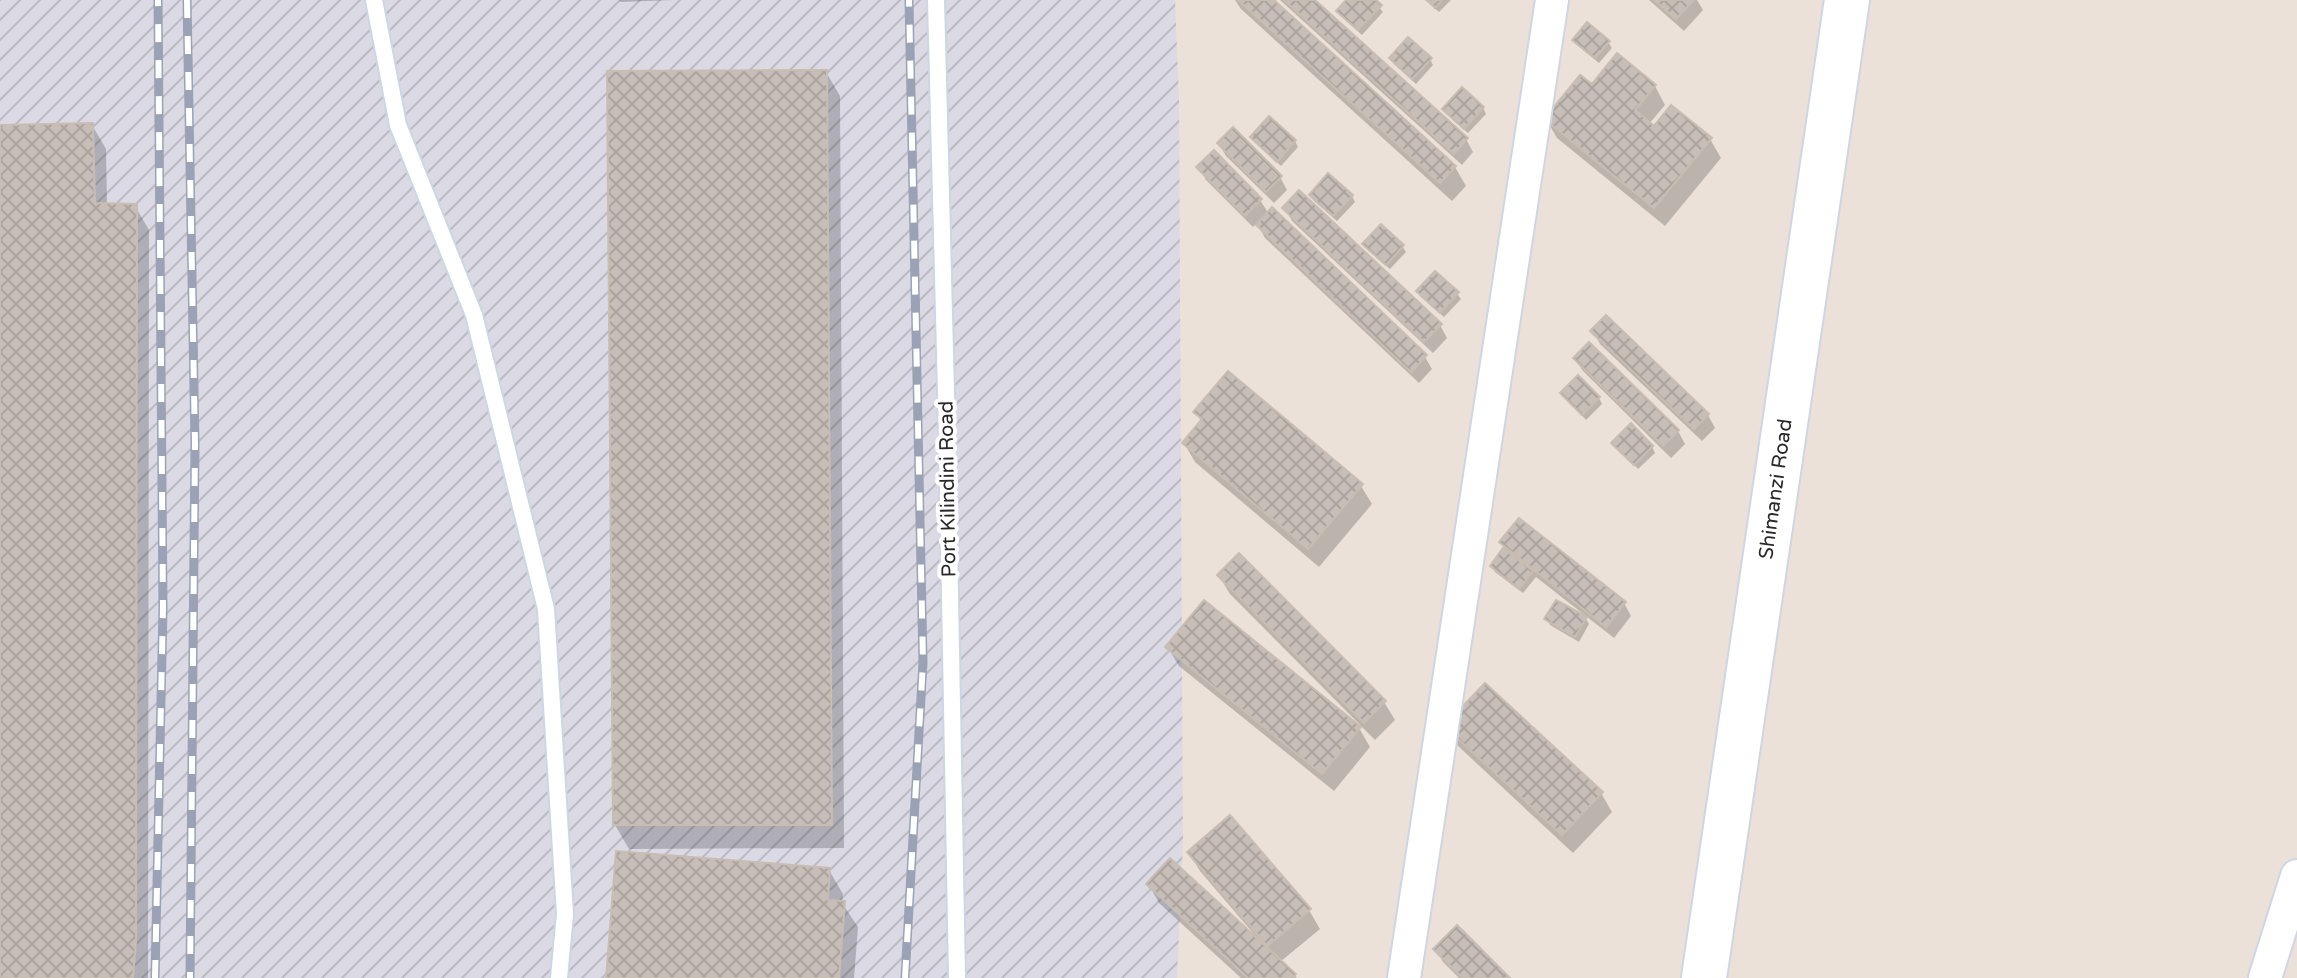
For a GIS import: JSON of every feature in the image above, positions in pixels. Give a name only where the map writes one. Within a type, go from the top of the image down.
[{"type":"main road","name":"Shimanzi Road","points":[[1704,978],[1847,0]]},
{"type":"street","points":[[1404,978],[1552,0]]},
{"type":"street","points":[[2265,978],[2297,876]]},
{"type":"lane","points":[[374,0],[398,125],[474,315],[546,609],[565,914],[559,978]]},
{"type":"lane","name":"Port Kilindini Road","points":[[936,0],[957,978]]},
{"type":"shaded area","points":[[0,0],[1175,0],[1179,98],[1183,843],[1177,978],[0,978]]},
{"type":"building","points":[[1238,0],[1274,0],[1456,166],[1440,183]]},
{"type":"building","points":[[1284,0],[1315,0],[1468,138],[1454,154]]},
{"type":"building","points":[[1346,0],[1376,0],[1382,5],[1358,30],[1336,11]]},
{"type":"building","points":[[1427,0],[1442,0],[1435,8]]},
{"type":"building","points":[[1654,0],[1694,0],[1676,19]]},
{"type":"building","points":[[1587,22],[1610,41],[1595,58],[1572,40]]},
{"type":"building","points":[[1408,37],[1432,58],[1412,79],[1389,58]]},
{"type":"building","points":[[1617,53],[1656,85],[1635,110],[1654,126],[1671,105],[1712,138],[1654,208],[1544,119],[1580,75],[1592,84]]},
{"type":"building","points":[[827,70],[832,825],[613,825],[607,71]]},
{"type":"building","points":[[1462,87],[1484,107],[1464,129],[1442,109]]},
{"type":"building","points":[[1269,116],[1296,140],[1277,162],[1250,137]]},
{"type":"building","points":[[93,123],[95,203],[137,204],[136,941],[133,978],[0,978],[0,125]]},
{"type":"building","points":[[1233,127],[1282,176],[1266,192],[1217,143]]},
{"type":"building","points":[[1214,150],[1262,199],[1245,216],[1196,167]]},
{"type":"building","points":[[1328,173],[1353,195],[1333,216],[1309,195]]},
{"type":"building","points":[[1299,190],[1442,324],[1424,342],[1282,208]]},
{"type":"building","points":[[1272,207],[1427,355],[1411,372],[1256,225]]},
{"type":"building","points":[[1381,224],[1404,245],[1386,265],[1362,244]]},
{"type":"building","points":[[1435,271],[1459,292],[1440,313],[1416,291]]},
{"type":"building","points":[[1606,315],[1709,414],[1694,429],[1590,331]]},
{"type":"building","points":[[1589,342],[1679,430],[1663,446],[1573,358]]},
{"type":"building","points":[[1228,371],[1363,484],[1308,549],[1182,443],[1202,419],[1193,412]]},
{"type":"building","points":[[1578,375],[1600,397],[1582,415],[1560,393]]},
{"type":"building","points":[[1631,423],[1653,446],[1634,465],[1611,443]]},
{"type":"building","points":[[1519,518],[1626,602],[1606,627],[1499,542]]},
{"type":"building","points":[[1503,548],[1533,571],[1519,589],[1490,566]]},
{"type":"building","points":[[1239,553],[1386,701],[1364,723],[1217,575]]},
{"type":"building","points":[[1204,600],[1361,727],[1322,774],[1165,647]]},
{"type":"building","points":[[1556,600],[1587,617],[1575,637],[1544,619]]},
{"type":"building","points":[[1485,683],[1603,792],[1562,835],[1444,726]]},
{"type":"building","points":[[1230,815],[1311,909],[1267,946],[1187,852]]},
{"type":"building","points":[[616,851],[830,868],[828,900],[845,901],[839,978],[606,978]]},
{"type":"building","points":[[1170,858],[1296,974],[1293,978],[1248,978],[1146,884]]},
{"type":"building","points":[[1457,925],[1510,978],[1462,978],[1433,949]]},
{"type":"railway","points":[[155,978],[163,608],[158,0]]},
{"type":"railway","points":[[187,0],[195,444],[190,978]]},
{"type":"railway","points":[[905,978],[923,662],[909,0]]}]
